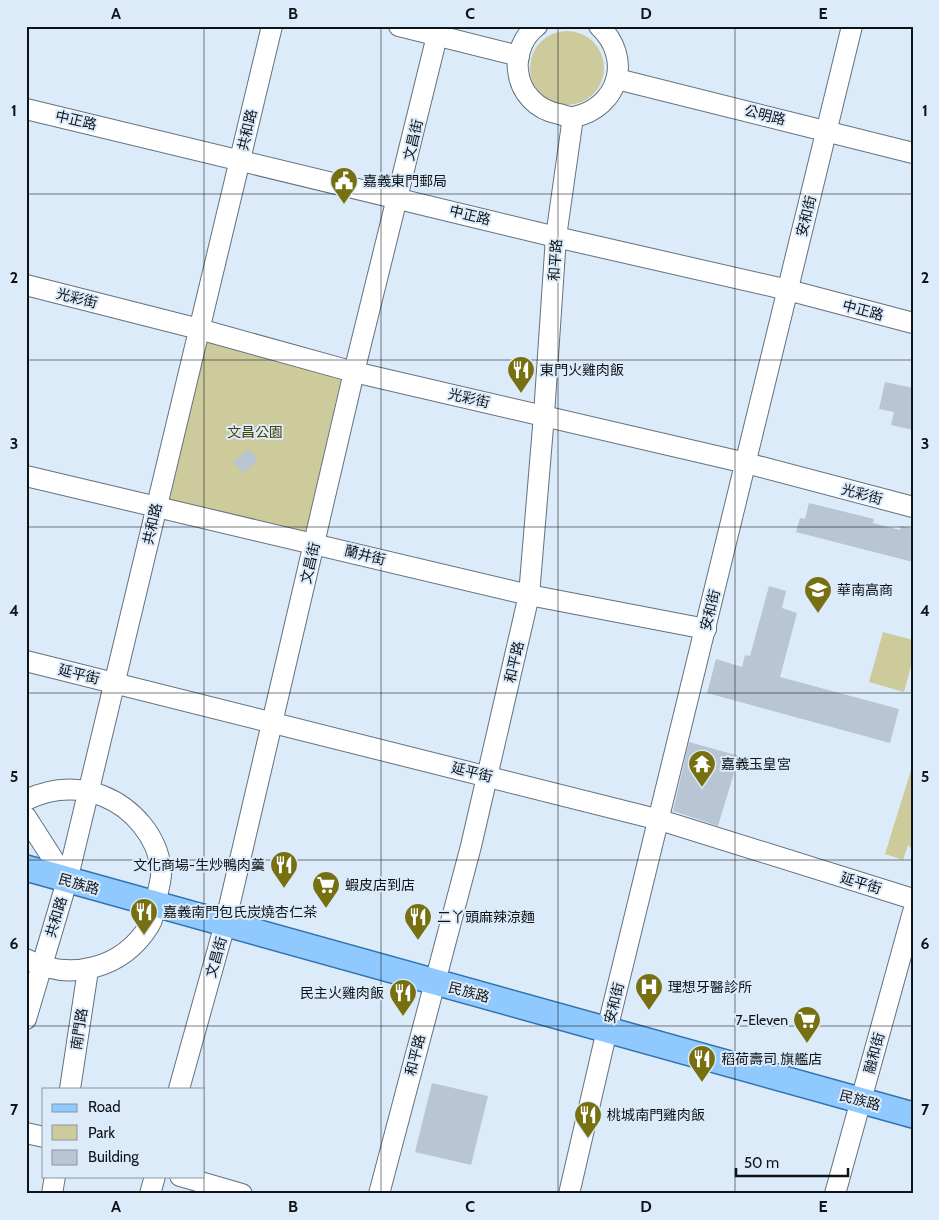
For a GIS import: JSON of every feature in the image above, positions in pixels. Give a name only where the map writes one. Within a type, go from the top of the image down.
[{"type":"main road","name":"民族路","points":[[26,868],[67,881],[913,1114]]},
{"type":"street","name":"共和路","points":[[26,1019],[34,963],[67,881],[272,26]]},
{"type":"street","points":[[399,26],[518,56]]},
{"type":"street","points":[[537,26],[524,41],[518,56],[519,76],[528,96],[538,106],[550,112],[573,117],[591,110],[602,103],[611,92],[617,79],[619,67],[614,44],[599,26]]},
{"type":"street","name":"安和街","points":[[569,1194],[607,1030],[660,820],[852,26]]},
{"type":"street","name":"文昌街","points":[[179,1088],[225,924],[274,722],[354,372],[438,36]]},
{"type":"street","name":"公明路","points":[[617,79],[913,153]]},
{"type":"street","name":"中正路","points":[[26,108],[556,237],[788,290],[913,323]]},
{"type":"street","name":"和平路","points":[[380,1194],[434,982],[472,846],[529,595],[556,237],[573,117]]},
{"type":"street","name":"光彩街","points":[[26,285],[199,329],[354,372],[746,463],[913,507]]},
{"type":"street","name":"蘭井街","points":[[26,476],[156,505],[529,595],[706,629]]},
{"type":"street","name":"延平街","points":[[26,661],[660,820],[913,899]]},
{"type":"street","points":[[26,800],[40,793],[64,788],[89,790],[116,801],[138,819],[154,843],[161,871],[156,905],[150,925],[134,946],[112,961],[88,970],[64,971],[34,963]]},
{"type":"street","points":[[26,817],[67,881]]},
{"type":"street","name":"融和街","points":[[835,1194],[913,912]]},
{"type":"street","name":"南門路","points":[[70,1088],[88,970]]},
{"type":"street","points":[[26,1133],[42,1137]]},
{"type":"street","points":[[52,1194],[55,1178]]},
{"type":"street","points":[[150,1194],[154,1178]]},
{"type":"street","points":[[187,1178],[242,1194]]},
{"type":"green space","points":[[560,31],[574,31],[588,37],[598,47],[604,61],[604,75],[598,89],[588,99],[574,105],[560,105],[546,99],[536,89],[530,75],[530,61],[536,47],[546,37]]},
{"type":"green space","name":"文昌公園","points":[[203,340],[333,372],[341,379],[305,535],[164,502]]},
{"type":"green space","points":[[883,632],[913,640],[913,659],[904,692],[869,682]]},
{"type":"green space","points":[[913,764],[913,851],[908,845],[903,860],[885,854]]},
{"type":"building","points":[[885,382],[913,388],[913,430],[891,425],[894,412],[879,409]]},
{"type":"building","points":[[249,449],[258,461],[243,473],[233,462]]},
{"type":"building","points":[[809,503],[874,519],[873,523],[900,530],[901,526],[913,529],[913,562],[796,532],[800,518],[805,519]]},
{"type":"building","points":[[769,586],[786,591],[782,608],[797,613],[780,677],[899,709],[890,743],[707,693],[716,659],[742,667],[745,655],[750,656]]},
{"type":"building","points":[[689,742],[739,756],[718,826],[673,811]]},
{"type":"building","points":[[432,1083],[488,1096],[471,1165],[415,1152]]},
{"type":"place","name":"嘉義東門郵局","points":[[344,205]]},
{"type":"place","name":"東門火雞肉飯","points":[[521,394]]},
{"type":"place","name":"華南高商","points":[[818,614]]},
{"type":"place","name":"嘉義玉皇宮","points":[[702,788]]},
{"type":"place","name":"文化商場-生炒鴨肉羹","points":[[284,889]]},
{"type":"place","name":"蝦皮店到店","points":[[326,909]]},
{"type":"place","name":"嘉義南門包氏炭燒杏仁茶","points":[[144,936]]},
{"type":"place","name":"二丫頭麻辣涼麵","points":[[418,941]]},
{"type":"place","name":"理想牙醫診所","points":[[649,1011]]},
{"type":"place","name":"民主火雞肉飯","points":[[403,1017]]},
{"type":"place","name":"7-Eleven","points":[[807,1044]]},
{"type":"place","name":"稻荷壽司 旗艦店","points":[[702,1083]]},
{"type":"place","name":"桃城南門雞肉飯","points":[[588,1139]]}]
